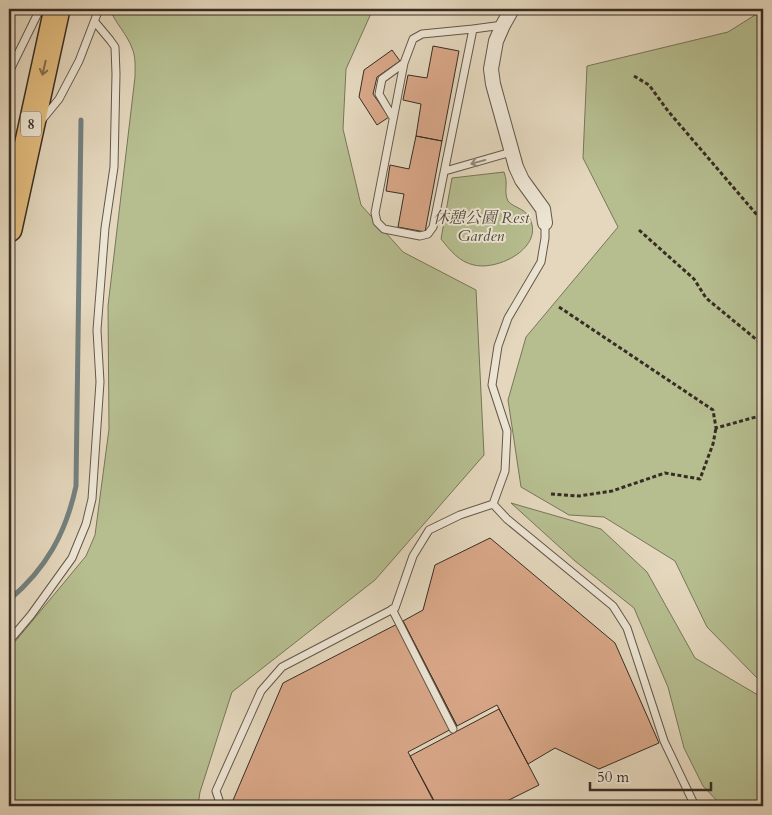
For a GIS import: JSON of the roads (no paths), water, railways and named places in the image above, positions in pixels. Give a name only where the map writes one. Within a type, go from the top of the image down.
[{"type":"highway","name":"8","points":[[9,229],[14,182],[28,137],[57,9]]},
{"type":"street","points":[[512,9],[502,25],[496,41],[490,69],[516,167],[522,180],[543,209],[545,223]]},
{"type":"lane","points":[[9,9],[9,89]]},
{"type":"lane","points":[[9,72],[40,9]]},
{"type":"lane","points":[[28,137],[60,98],[79,61],[99,9]]},
{"type":"lane","points":[[9,641],[31,615],[72,558],[86,524],[92,499],[100,382],[97,330],[104,228],[114,167],[116,74],[115,47],[94,22]]},
{"type":"lane","points":[[473,29],[433,227],[428,234],[420,236],[384,229],[377,222],[375,213],[392,116],[404,63],[412,39],[422,34],[502,25]]},
{"type":"lane","points":[[392,116],[379,94],[382,79],[404,63]]},
{"type":"lane","points":[[445,171],[511,152]]},
{"type":"lane","points":[[493,504],[505,471],[506,461],[506,431],[492,385],[498,346],[508,318],[541,262],[545,238],[545,223]]},
{"type":"lane","points":[[221,806],[216,791],[261,691],[282,667],[395,608],[413,556],[429,530],[460,515],[493,504]]},
{"type":"lane","points":[[493,504],[507,519],[613,606],[627,628],[664,741],[695,806]]},
{"type":"lane","points":[[392,610],[453,729]]},
{"type":"waterway","points":[[9,600],[34,576],[53,549],[67,519],[76,486],[81,120]]},
{"type":"park label","name":"休憩公園 Rest Garden","points":[[481,227]]}]
